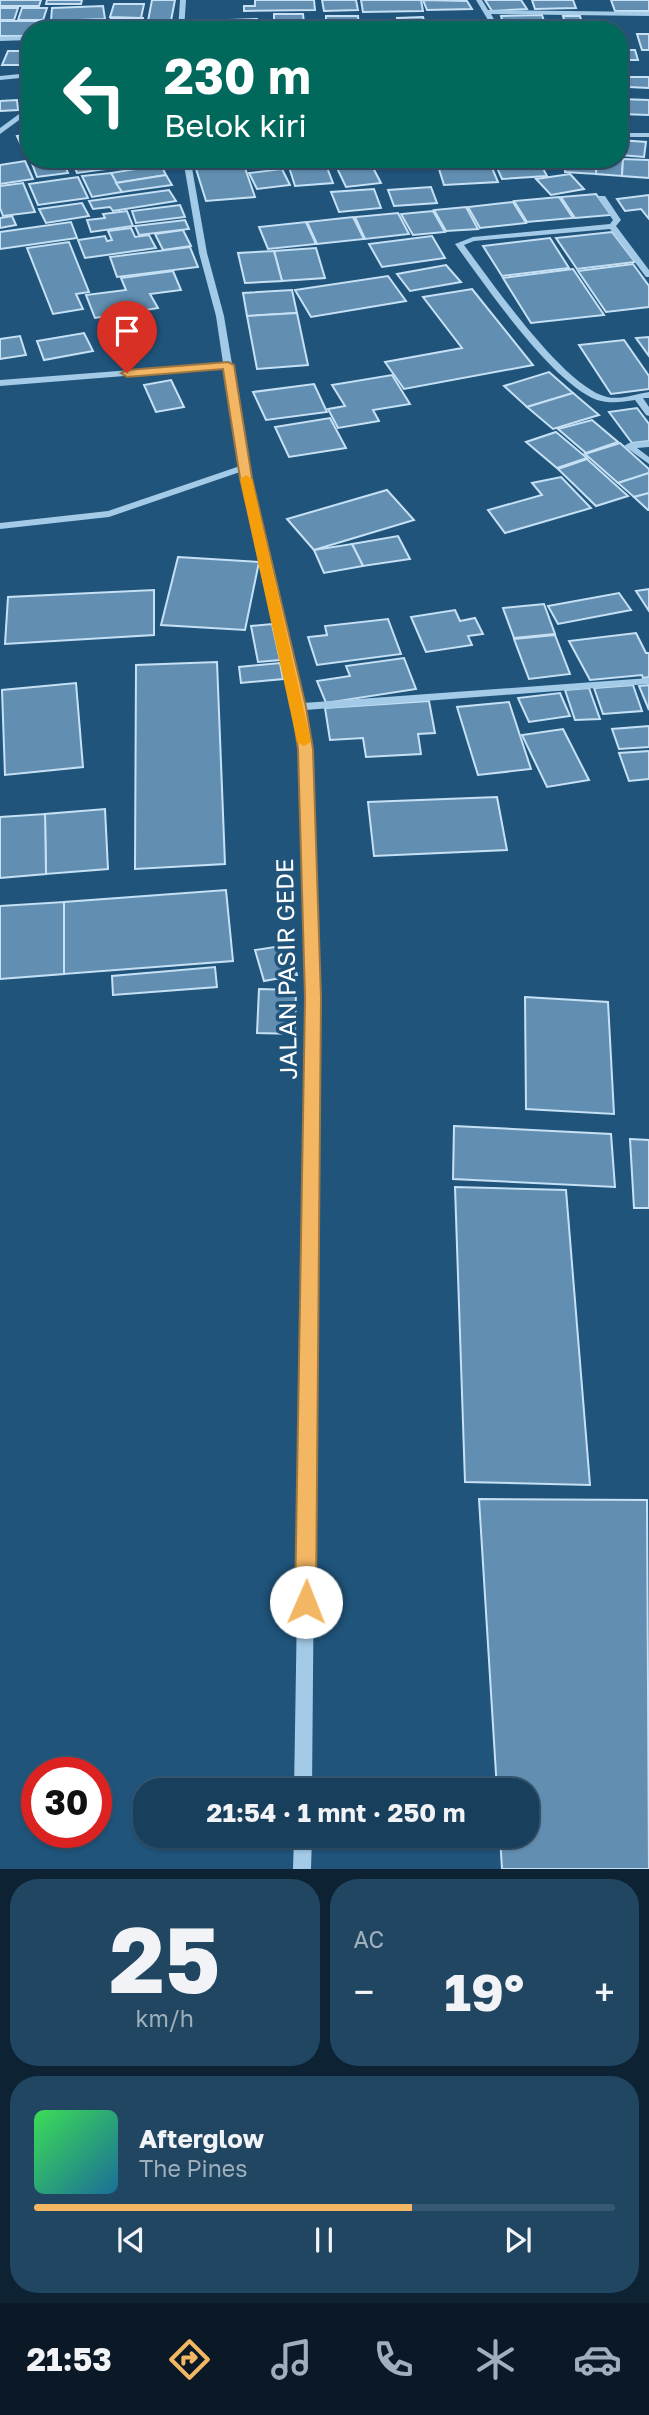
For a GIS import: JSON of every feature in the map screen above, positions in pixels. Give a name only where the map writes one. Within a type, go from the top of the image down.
[{"type":"street","points":[[182,21],[183,0]]},
{"type":"street","points":[[479,0],[491,21]]},
{"type":"street","points":[[485,12],[649,14]]},
{"type":"street","points":[[0,39],[21,38]]},
{"type":"street","points":[[0,78],[21,76]]},
{"type":"street","points":[[0,132],[21,115]]},
{"type":"street","points":[[628,135],[649,135]]},
{"type":"street","name":"JALAN PASIR GEDE","points":[[188,168],[203,253],[220,316],[244,468],[299,707],[305,749],[313,998],[303,1778]]},
{"type":"street","points":[[602,198],[617,220],[612,226],[473,239],[459,244],[510,313],[588,393],[607,400],[649,395]]},
{"type":"street","points":[[612,226],[649,275]]},
{"type":"street","points":[[0,383],[228,365]]},
{"type":"street","points":[[637,396],[649,413]]},
{"type":"street","points":[[629,446],[649,444]]},
{"type":"street","points":[[629,446],[649,461]]},
{"type":"street","points":[[0,526],[109,514],[244,468]]},
{"type":"street","points":[[299,707],[649,681]]},
{"type":"street","points":[[302,1869],[303,1848]]},
{"type":"building","points":[[0,0],[41,0],[39,6],[0,6]]},
{"type":"building","points":[[47,0],[82,0],[81,4],[46,4]]},
{"type":"building","points":[[152,0],[175,0],[171,21],[148,21]]},
{"type":"building","points":[[255,0],[314,0],[315,10],[244,11],[244,6],[255,6]]},
{"type":"building","points":[[322,0],[356,0],[358,10],[324,11]]},
{"type":"building","points":[[361,0],[421,0],[423,11],[363,12]]},
{"type":"building","points":[[423,0],[467,1],[472,9],[427,10]]},
{"type":"building","points":[[485,0],[521,0],[527,9],[492,11]]},
{"type":"building","points":[[532,0],[573,0],[576,8],[535,9]]},
{"type":"building","points":[[611,0],[649,0],[649,11],[615,11]]},
{"type":"building","points":[[114,4],[144,4],[141,18],[110,17]]},
{"type":"building","points":[[103,6],[105,19],[51,21],[52,8]]},
{"type":"building","points":[[0,8],[18,8],[14,20],[0,20]]},
{"type":"building","points":[[22,8],[47,8],[43,20],[18,20]]},
{"type":"building","points":[[274,14],[303,14],[304,21],[274,21]]},
{"type":"building","points":[[542,15],[544,21],[502,21],[501,16]]},
{"type":"building","points":[[326,16],[358,16],[358,21],[326,21]]},
{"type":"building","points":[[563,16],[580,16],[581,21],[564,21]]},
{"type":"building","points":[[423,17],[424,21],[398,21],[397,18]]},
{"type":"building","points":[[111,18],[143,18],[143,21],[110,21]]},
{"type":"building","points":[[257,19],[257,21],[230,21]]},
{"type":"building","points":[[0,21],[21,21],[21,36],[0,36]]},
{"type":"building","points":[[637,34],[649,34],[649,50],[642,50]]},
{"type":"building","points":[[628,50],[635,50],[638,60],[628,60]]},
{"type":"building","points":[[8,51],[21,51],[21,65],[2,65]]},
{"type":"building","points":[[628,77],[649,77],[649,88],[629,87]]},
{"type":"building","points":[[628,99],[649,100],[649,115],[628,114]]},
{"type":"building","points":[[17,100],[18,110],[0,111],[0,101]]},
{"type":"building","points":[[628,141],[646,142],[644,157],[628,156]]},
{"type":"building","points":[[628,159],[649,160],[649,178],[622,176],[622,168],[628,168]]},
{"type":"building","points":[[21,162],[21,168],[28,168],[33,179],[0,184],[0,165]]},
{"type":"building","points":[[34,168],[66,168],[68,173],[37,177]]},
{"type":"building","points":[[75,168],[114,168],[77,173]]},
{"type":"building","points":[[162,168],[166,175],[116,183],[111,173]]},
{"type":"building","points":[[245,168],[255,197],[206,201],[196,169]]},
{"type":"building","points":[[289,168],[327,168],[333,183],[295,186]]},
{"type":"building","points":[[337,168],[373,168],[381,183],[346,187]]},
{"type":"building","points":[[439,168],[492,168],[498,182],[444,185]]},
{"type":"building","points":[[497,168],[543,168],[547,176],[502,179]]},
{"type":"building","points":[[565,168],[596,168],[596,174],[565,172]]},
{"type":"building","points":[[596,168],[622,168],[622,176],[596,174]]},
{"type":"building","points":[[282,169],[290,185],[257,189],[249,173]]},
{"type":"building","points":[[111,173],[122,192],[92,197],[82,176]]},
{"type":"building","points":[[570,174],[584,189],[551,195],[536,179]]},
{"type":"building","points":[[166,175],[172,185],[122,192],[116,183]]},
{"type":"building","points":[[78,177],[88,198],[38,205],[29,184]]},
{"type":"building","points":[[23,183],[35,212],[3,216],[0,208],[0,186]]},
{"type":"building","points":[[431,187],[437,203],[394,206],[388,190]]},
{"type":"building","points":[[374,189],[381,208],[339,212],[331,192]]},
{"type":"building","points":[[169,190],[176,201],[113,211],[110,207],[93,209],[89,201]]},
{"type":"building","points":[[596,194],[611,215],[575,218],[561,197]]},
{"type":"building","points":[[649,195],[649,219],[641,209],[625,211],[617,199]]},
{"type":"building","points":[[559,197],[573,218],[527,222],[514,201]]},
{"type":"building","points":[[513,202],[526,223],[480,228],[468,207]]},
{"type":"building","points":[[82,203],[89,216],[46,223],[39,209]]},
{"type":"building","points":[[180,205],[185,217],[136,223],[132,211]]},
{"type":"building","points":[[466,207],[478,229],[446,231],[434,210]]},
{"type":"building","points":[[127,211],[133,226],[91,232],[87,220],[105,218],[103,214]]},
{"type":"building","points":[[433,211],[445,232],[413,235],[401,214]]},
{"type":"building","points":[[398,213],[409,234],[365,239],[355,217]]},
{"type":"building","points":[[12,216],[16,225],[0,228],[0,218]]},
{"type":"building","points":[[353,217],[364,239],[317,244],[307,222]]},
{"type":"building","points":[[185,220],[189,229],[139,235],[135,226]]},
{"type":"building","points":[[71,222],[77,238],[0,249],[0,232]]},
{"type":"building","points":[[306,222],[316,244],[268,249],[259,227]]},
{"type":"building","points":[[131,228],[135,237],[149,235],[156,248],[85,258],[78,240],[105,236],[107,241],[112,240],[108,231]]},
{"type":"building","points":[[183,230],[191,246],[163,250],[155,234]]},
{"type":"building","points":[[612,232],[635,262],[577,269],[556,238]]},
{"type":"building","points":[[432,236],[445,258],[382,267],[369,244]]},
{"type":"building","points":[[550,238],[569,268],[502,276],[483,246]]},
{"type":"building","points":[[69,242],[89,292],[76,294],[83,309],[53,314],[27,248]]},
{"type":"building","points":[[190,247],[198,267],[117,277],[110,257]]},
{"type":"building","points":[[316,248],[325,278],[282,281],[274,251]]},
{"type":"building","points":[[274,251],[282,281],[245,283],[238,253]]},
{"type":"building","points":[[633,264],[649,286],[649,307],[606,312],[578,271]]},
{"type":"building","points":[[446,265],[461,282],[410,291],[397,274]]},
{"type":"building","points":[[573,269],[604,315],[531,323],[503,278]]},
{"type":"building","points":[[173,271],[181,290],[150,294],[158,308],[95,318],[86,295],[126,290],[121,278]]},
{"type":"building","points":[[388,276],[406,301],[311,317],[295,290]]},
{"type":"building","points":[[472,289],[533,365],[404,389],[385,362],[462,348],[423,297]]},
{"type":"building","points":[[292,290],[297,313],[247,316],[243,293]]},
{"type":"building","points":[[297,313],[308,365],[257,369],[247,316]]},
{"type":"building","points":[[84,333],[93,351],[44,360],[37,341]]},
{"type":"building","points":[[20,336],[26,355],[0,359],[0,339]]},
{"type":"building","points":[[649,337],[649,356],[636,338]]},
{"type":"building","points":[[624,340],[649,376],[649,389],[611,394],[579,345]]},
{"type":"building","points":[[549,372],[573,393],[527,407],[504,386]]},
{"type":"building","points":[[392,375],[410,404],[373,410],[379,421],[338,428],[328,409],[345,406],[332,385]]},
{"type":"building","points":[[171,380],[184,407],[156,412],[144,385]]},
{"type":"building","points":[[314,384],[327,412],[266,420],[253,392]]},
{"type":"building","points":[[573,393],[599,415],[553,429],[527,407]]},
{"type":"building","points":[[637,408],[649,424],[649,441],[632,443],[609,412]]},
{"type":"building","points":[[330,418],[346,448],[289,457],[275,427]]},
{"type":"building","points":[[592,420],[618,442],[586,453],[558,429]]},
{"type":"building","points":[[556,432],[587,458],[557,468],[526,442]]},
{"type":"building","points":[[620,443],[649,469],[649,473],[618,483],[585,454]]},
{"type":"building","points":[[587,459],[628,496],[596,506],[558,469]]},
{"type":"building","points":[[649,473],[649,493],[634,497],[618,483]]},
{"type":"building","points":[[561,477],[591,508],[505,533],[488,510],[542,495],[532,483]]},
{"type":"building","points":[[387,490],[414,520],[314,550],[287,519]]},
{"type":"building","points":[[649,493],[649,510],[648,510],[634,497]]},
{"type":"building","points":[[398,536],[410,559],[363,566],[352,544]]},
{"type":"building","points":[[352,544],[363,566],[324,573],[314,550]]},
{"type":"building","points":[[178,557],[259,562],[245,630],[161,625]]},
{"type":"building","points":[[649,589],[649,611],[636,591]]},
{"type":"building","points":[[154,590],[154,635],[5,644],[8,597]]},
{"type":"building","points":[[619,593],[631,610],[558,624],[548,606]]},
{"type":"building","points":[[544,604],[555,634],[514,638],[503,608]]},
{"type":"building","points":[[455,610],[460,621],[475,618],[483,634],[468,636],[472,645],[426,652],[411,617]]},
{"type":"building","points":[[388,619],[401,654],[317,665],[308,637],[327,635],[325,626]]},
{"type":"building","points":[[272,624],[280,660],[258,662],[251,626]]},
{"type":"building","points":[[636,633],[646,653],[649,653],[649,677],[643,678],[642,675],[590,680],[569,641]]},
{"type":"building","points":[[555,635],[570,674],[529,679],[514,639]]},
{"type":"building","points":[[404,658],[416,689],[326,703],[317,681],[350,676],[346,666]]},
{"type":"building","points":[[217,662],[225,864],[135,869],[136,665]]},
{"type":"building","points":[[280,663],[283,679],[241,683],[239,667]]},
{"type":"building","points":[[76,683],[83,767],[5,775],[2,690]]},
{"type":"building","points":[[633,685],[642,711],[603,714],[594,688]]},
{"type":"building","points":[[649,685],[649,710],[639,686]]},
{"type":"building","points":[[589,688],[600,719],[575,720],[565,690]]},
{"type":"building","points":[[560,693],[570,716],[529,722],[518,698]]},
{"type":"building","points":[[429,701],[435,733],[418,734],[421,754],[366,757],[363,738],[330,740],[325,708]]},
{"type":"building","points":[[509,702],[531,769],[478,775],[457,707]]},
{"type":"building","points":[[649,726],[649,747],[619,749],[612,729]]},
{"type":"building","points":[[563,729],[589,780],[547,787],[522,735]]},
{"type":"building","points":[[649,751],[649,779],[629,781],[619,753]]},
{"type":"building","points":[[497,797],[507,850],[374,856],[368,802]]},
{"type":"building","points":[[105,809],[108,869],[46,874],[45,814]]},
{"type":"building","points":[[45,814],[46,874],[0,878],[0,817]]},
{"type":"building","points":[[226,890],[233,961],[64,974],[64,902]]},
{"type":"building","points":[[64,902],[64,974],[0,979],[0,906]]},
{"type":"building","points":[[288,945],[297,975],[264,981],[255,950]]},
{"type":"building","points":[[215,967],[217,987],[113,995],[112,976]]},
{"type":"building","points":[[259,989],[296,990],[295,1034],[257,1033]]},
{"type":"building","points":[[525,997],[608,1002],[614,1114],[526,1109]]},
{"type":"building","points":[[454,1126],[611,1134],[615,1187],[453,1179]]},
{"type":"building","points":[[630,1139],[649,1140],[649,1208],[634,1208]]},
{"type":"building","points":[[455,1187],[566,1190],[590,1485],[465,1482]]},
{"type":"building","points":[[479,1499],[647,1500],[649,1869],[502,1869],[501,1848],[539,1848],[539,1778],[496,1778]]},
{"type":"slow traffic","points":[[246,479],[299,707],[304,742]]},
{"type":"route","points":[[127,373],[228,365],[246,478],[299,707],[305,749],[310,838],[313,998],[306,1602]]}]
